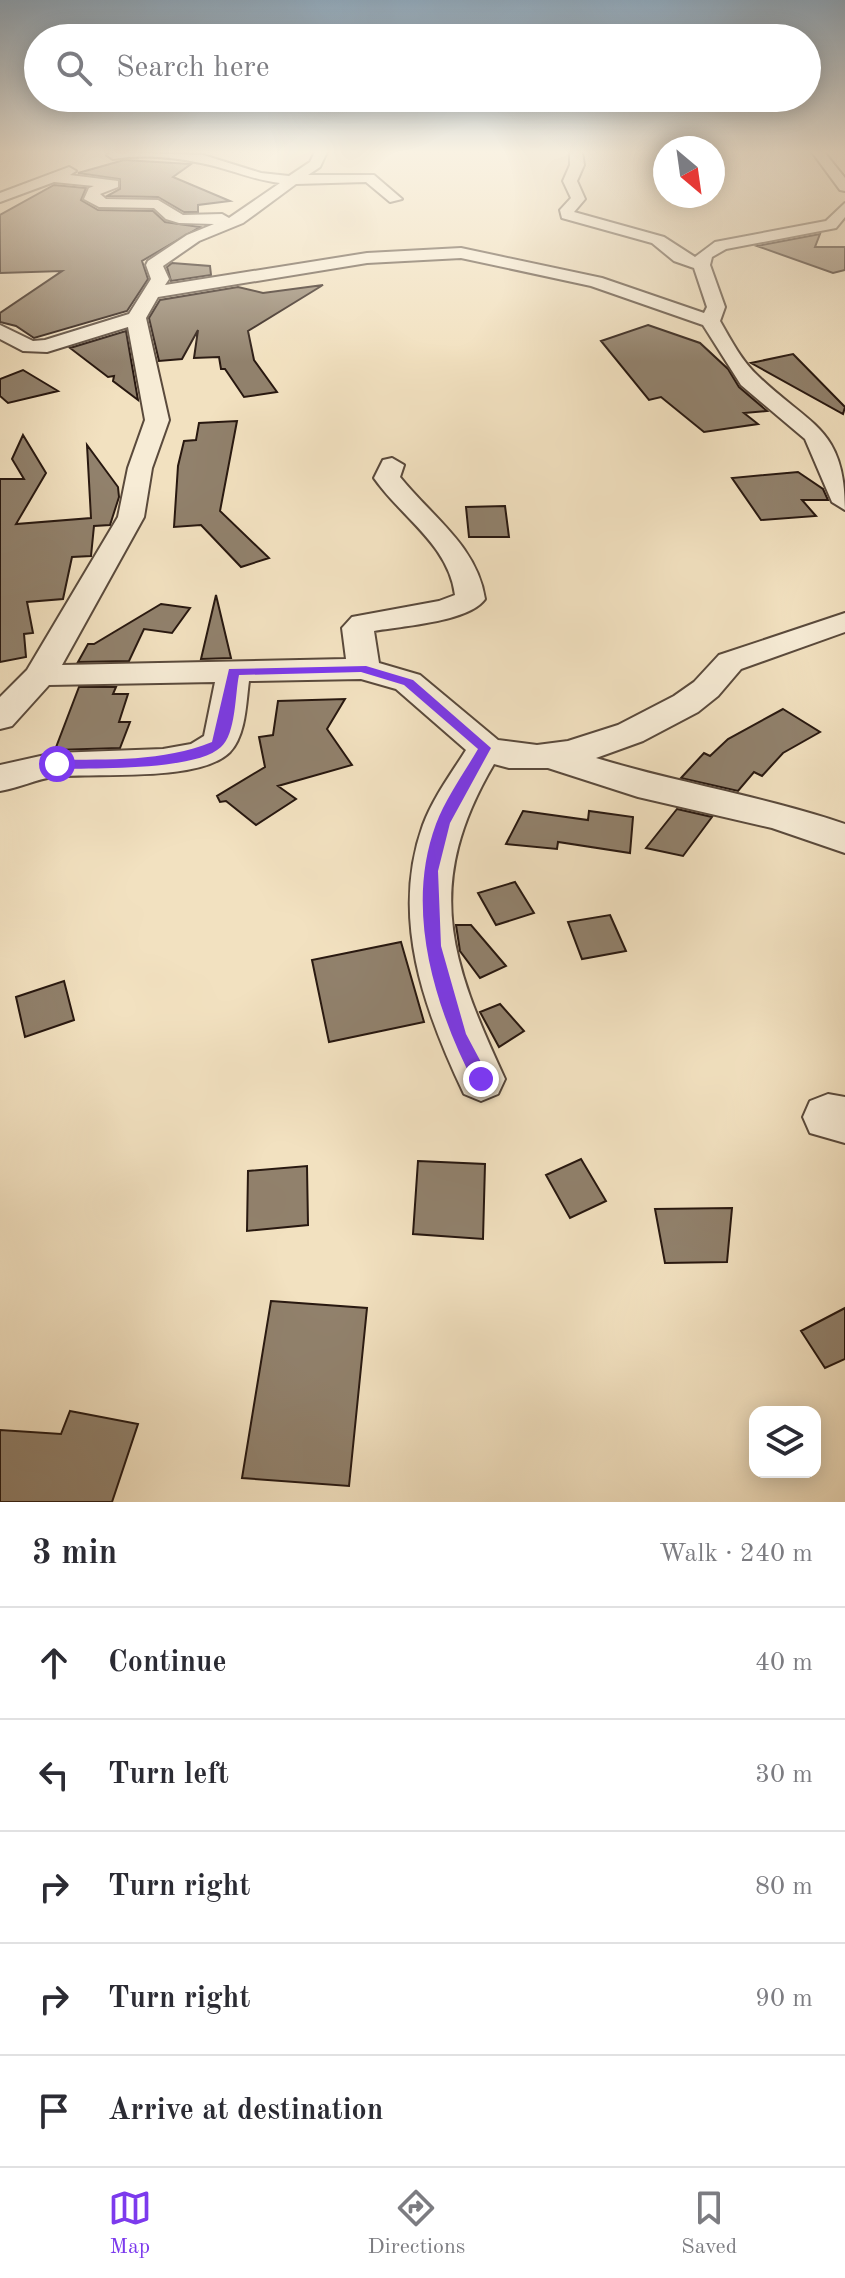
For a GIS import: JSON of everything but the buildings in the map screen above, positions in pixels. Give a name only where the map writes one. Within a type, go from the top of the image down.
[{"type":"street","points":[[0,331],[30,347],[47,346],[136,318],[160,279],[154,267],[156,262],[193,238],[230,222]]},
{"type":"street","points":[[593,222],[658,240],[680,257],[702,265]]},
{"type":"street","points":[[710,321],[716,307],[702,265],[704,255],[721,245],[816,230],[833,222]]},
{"type":"street","points":[[816,230],[845,240]]},
{"type":"street","points":[[154,292],[367,258],[461,253],[596,282],[710,321],[749,380],[815,436],[845,502]]},
{"type":"street","points":[[0,718],[40,675],[131,517],[140,468],[157,420],[136,318]]},
{"type":"street","points":[[362,669],[363,653],[358,628],[363,624],[447,609],[470,599],[465,575],[446,544],[387,478],[392,465]]},
{"type":"street","points":[[40,675],[362,669],[408,682],[485,748],[499,756],[549,756],[597,745],[650,725],[707,688],[726,664],[769,645],[845,622]]},
{"type":"street","points":[[0,778],[57,764],[151,761],[194,754],[216,745],[222,735],[233,672]]},
{"type":"street","points":[[481,1079],[458,1035],[433,946],[431,871],[443,823],[485,748]]},
{"type":"street","points":[[549,756],[638,784],[794,820],[845,839]]},
{"type":"route","points":[[57,764],[136,763],[194,754],[216,745],[222,735],[233,672],[362,669],[408,682],[485,748],[443,823],[431,871],[433,946],[458,1035],[481,1079]]}]
